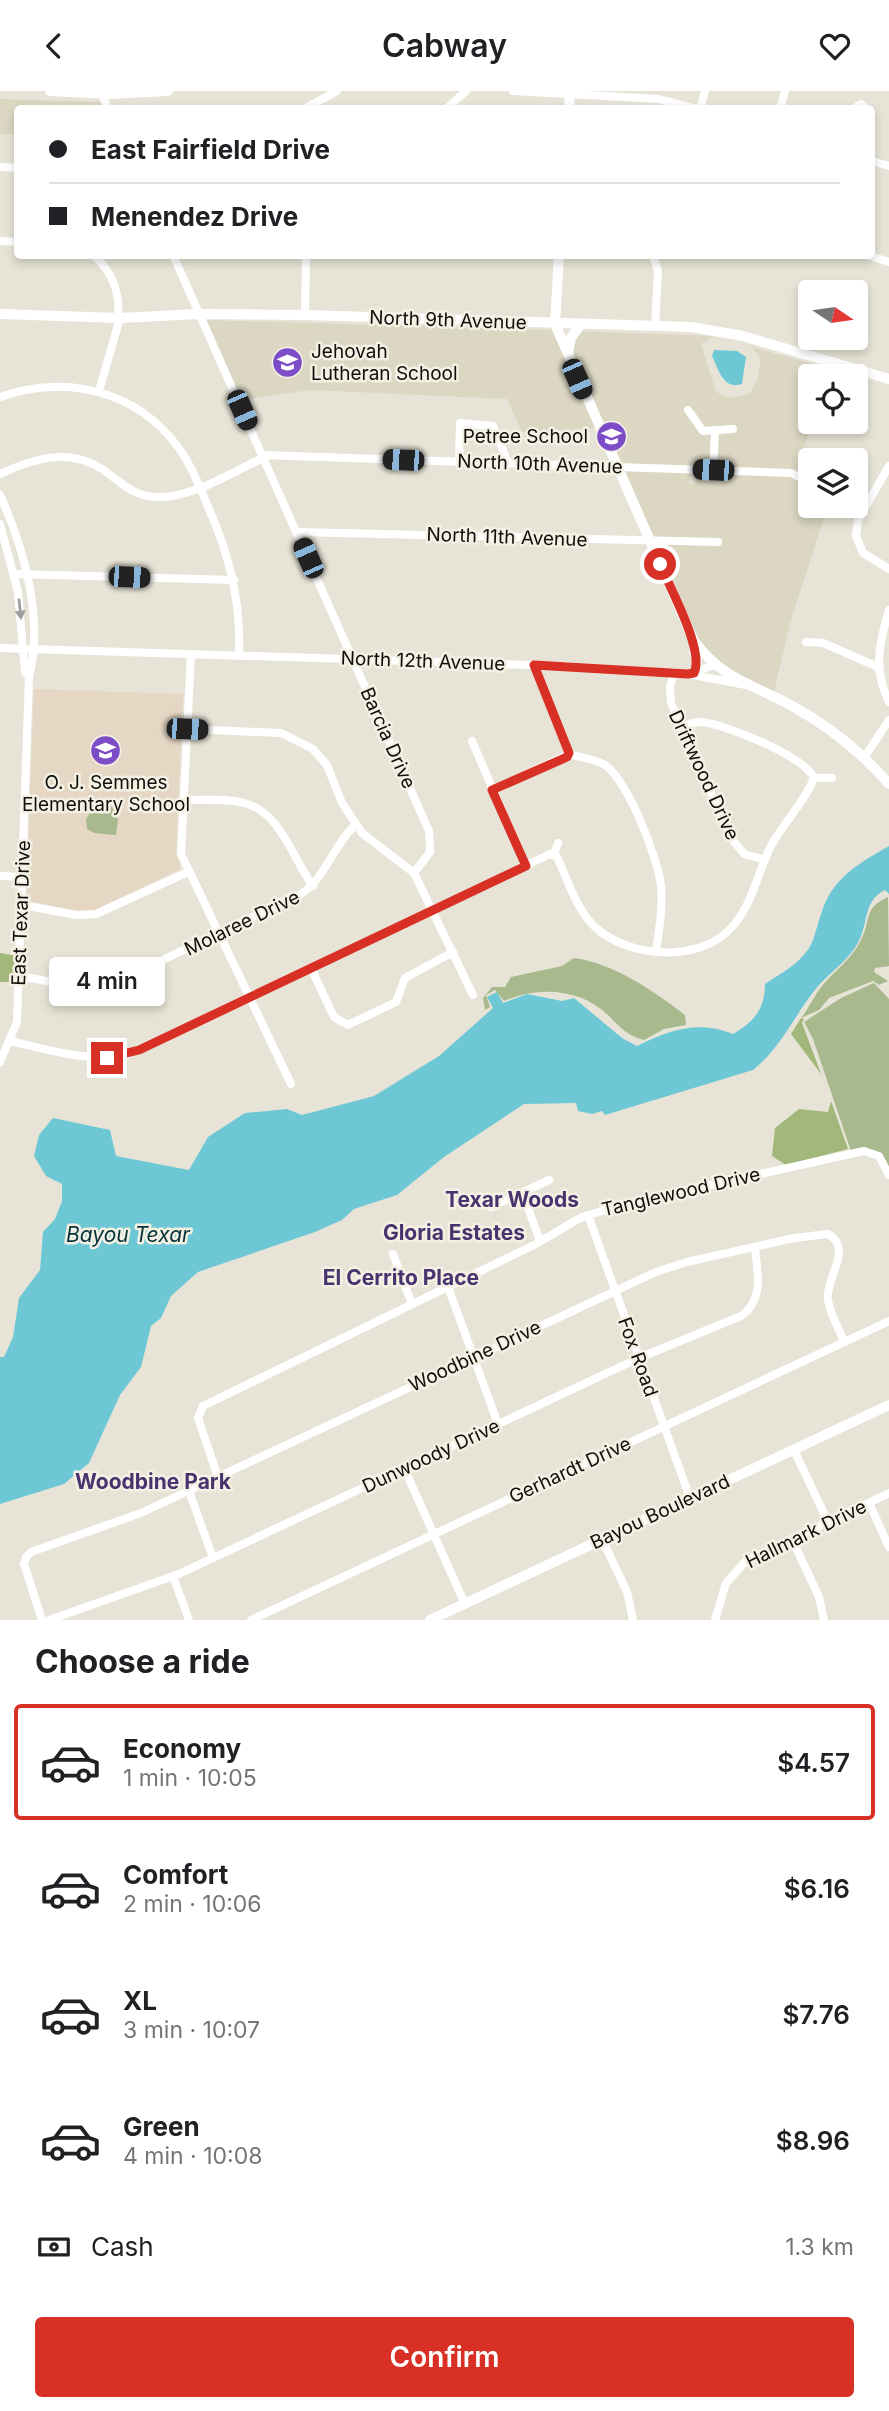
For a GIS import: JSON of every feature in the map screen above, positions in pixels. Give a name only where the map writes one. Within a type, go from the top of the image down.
[{"type":"main road","points":[[50,91],[102,94],[168,91]]},
{"type":"main road","points":[[559,259],[555,324],[694,641],[714,665],[746,685],[807,714],[864,758],[889,784]]},
{"type":"main road","name":"North 9th Avenue","points":[[0,314],[119,317],[199,314],[305,316],[701,328],[743,335],[889,379]]},
{"type":"main road","points":[[568,357],[570,341],[582,324]]},
{"type":"main road","name":"Bayou Boulevard","points":[[430,1620],[889,1405]]},
{"type":"street","points":[[311,105],[337,91]]},
{"type":"street","points":[[451,105],[467,91]]},
{"type":"street","points":[[513,91],[659,99],[683,105]]},
{"type":"street","points":[[102,94],[106,105]]},
{"type":"street","points":[[96,259],[114,281],[119,317],[99,391]]},
{"type":"street","name":"Barcia Drive","points":[[175,259],[429,831],[430,852],[414,873]]},
{"type":"street","points":[[305,316],[306,259]]},
{"type":"street","points":[[654,259],[658,272],[655,326]]},
{"type":"street","points":[[0,397],[54,386],[99,391],[136,408],[159,426],[185,457],[220,535],[234,580],[239,655]]},
{"type":"street","points":[[688,409],[701,430],[715,432],[733,429]]},
{"type":"street","points":[[458,461],[460,422],[493,426],[508,463]]},
{"type":"street","points":[[713,470],[715,432]]},
{"type":"street","points":[[0,474],[34,460],[63,456],[94,465],[128,490],[146,496],[175,496],[263,456]]},
{"type":"street","name":"North 10th Avenue","points":[[263,456],[693,469],[791,473],[798,476]]},
{"type":"street","points":[[889,466],[858,520],[856,530],[863,553],[889,569]]},
{"type":"street","points":[[692,481],[693,469]]},
{"type":"street","points":[[0,495],[25,573],[33,649],[29,677]]},
{"type":"street","points":[[0,524],[15,574],[25,672],[29,677]]},
{"type":"street","name":"North 11th Avenue","points":[[297,532],[449,534],[650,543],[718,542]]},
{"type":"street","points":[[15,574],[234,580]]},
{"type":"street","points":[[889,610],[879,647],[878,667],[889,702]]},
{"type":"street","points":[[694,641],[693,652],[698,662],[691,674],[746,685]]},
{"type":"street","points":[[806,642],[822,643],[878,667]]},
{"type":"street","name":"North 12th Avenue","points":[[0,648],[534,665],[691,674],[714,665]]},
{"type":"street","points":[[191,654],[180,845],[188,872],[291,1084]]},
{"type":"street","points":[[534,665],[569,754]]},
{"type":"street","name":"Driftwood Drive","points":[[674,672],[670,695],[681,727],[735,845],[750,857],[765,860]]},
{"type":"street","name":"East Texar Drive","points":[[0,1062],[17,1022],[29,677]]},
{"type":"street","points":[[864,758],[889,720]]},
{"type":"street","points":[[681,727],[704,722],[740,733],[792,759],[814,778],[832,778]]},
{"type":"street","points":[[187,729],[272,732],[298,739],[313,749],[327,765],[342,803],[355,825],[377,848],[414,873],[473,995]]},
{"type":"street","points":[[472,741],[526,866]]},
{"type":"street","points":[[492,790],[569,754],[596,761],[611,770],[631,804],[660,878],[662,898],[656,951]]},
{"type":"street","points":[[558,843],[554,854],[575,897],[593,925],[621,943],[656,951],[698,948],[728,931],[750,901],[765,860],[814,778]]},
{"type":"street","points":[[183,800],[236,801],[262,811],[274,823],[313,886]]},
{"type":"street","name":"Molaree Drive","points":[[19,976],[83,988],[104,987],[294,898],[313,886],[338,845],[355,825]]},
{"type":"street","points":[[10,1041],[81,1057],[116,1056],[139,1050],[554,854]]},
{"type":"street","points":[[22,905],[77,915],[96,913],[188,872]]},
{"type":"street","points":[[0,876],[23,877]]},
{"type":"street","points":[[311,968],[334,1017],[348,1025],[392,1005],[398,999],[405,978],[453,952]]},
{"type":"street","name":"Tanglewood Drive","points":[[218,1476],[198,1411],[203,1406],[448,1287],[588,1215],[655,1196],[864,1151],[873,1152],[882,1160],[889,1175]]},
{"type":"street","points":[[491,1207],[549,1181]]},
{"type":"street","points":[[523,1194],[540,1241]]},
{"type":"street","name":"Fox Road","points":[[588,1215],[691,1498]]},
{"type":"street","name":"Woodbine Drive","points":[[42,1620],[24,1565],[31,1552],[141,1513],[671,1266],[819,1233],[828,1234],[836,1240],[840,1253],[829,1285],[828,1300],[844,1341]]},
{"type":"street","name":"Dunwoody Drive","points":[[49,1620],[173,1576],[639,1358],[746,1313],[755,1301],[758,1290],[755,1247]]},
{"type":"street","points":[[393,1254],[412,1304]]},
{"type":"street","points":[[448,1287],[498,1424]]},
{"type":"street","name":"Gerhardt Drive","points":[[251,1620],[889,1321]]},
{"type":"street","points":[[794,1450],[828,1522]]},
{"type":"street","points":[[404,1468],[465,1604]]},
{"type":"street","points":[[189,1491],[213,1557]]},
{"type":"street","name":"Hallmark Drive","points":[[715,1620],[722,1591],[737,1569],[753,1557],[889,1493]]},
{"type":"street","points":[[869,1503],[889,1547]]},
{"type":"street","points":[[602,1539],[627,1592],[633,1620]]},
{"type":"street","points":[[792,1539],[819,1597],[824,1620]]},
{"type":"street","points":[[173,1576],[189,1620]]},
{"type":"shaded area","points":[[0,99],[102,102],[104,105],[14,105],[14,134],[0,134]]},
{"type":"shaded area","points":[[207,320],[554,330],[596,428],[522,432],[507,399],[310,390],[242,400]]},
{"type":"shaded area","points":[[579,331],[713,336],[813,364],[798,364],[798,434],[809,434],[804,448],[798,448],[798,476],[716,467],[717,434],[737,429],[734,425],[706,429],[701,426],[695,411],[687,406],[685,411],[690,414],[698,431],[711,434],[710,467],[619,465],[571,357],[572,346]],"holes":[[[713,336],[751,347],[761,359],[757,381],[749,394],[730,398],[716,392],[701,344]]]},
{"type":"shaded area","points":[[621,470],[690,472],[689,483],[695,484],[696,472],[798,476],[798,518],[824,518],[790,623],[774,692],[727,672],[701,646],[654,545],[720,545],[652,540]]},
{"type":"shaded area","name":"O. J. Semmes Elementary School","points":[[34,689],[183,694],[176,853],[181,869],[95,910],[77,911],[26,900]]},
{"type":"green space","points":[[95,806],[112,807],[118,820],[116,835],[94,833],[87,829],[86,819]]},
{"type":"green space","points":[[888,897],[889,966],[875,968],[874,972],[888,981],[879,985],[873,981],[829,998],[819,1010],[801,1018],[822,986],[857,947],[871,910]]},
{"type":"green space","points":[[0,953],[17,956],[16,982],[0,982]]},
{"type":"green space","points":[[574,958],[604,966],[646,988],[685,1015],[686,1025],[664,1029],[644,1040],[624,1031],[608,1015],[585,999],[558,992],[531,993],[504,1001],[495,990],[486,995],[490,1007],[485,1010],[483,998],[492,987],[505,987],[511,977],[562,966]]},
{"type":"green space","points":[[874,983],[889,999],[889,1175],[879,1156],[852,1154],[813,1039],[804,1022],[841,998]]},
{"type":"green space","points":[[801,1018],[804,1019],[802,1023],[828,1092],[821,1074],[791,1034]]},
{"type":"green space","points":[[831,1101],[848,1149],[786,1165],[772,1156],[775,1128],[799,1109],[828,1112]]},
{"type":"water","points":[[714,350],[737,351],[746,357],[742,384],[730,384],[722,377],[712,356]]},
{"type":"water","name":"Bayou Texar","points":[[889,846],[889,894],[885,890],[870,904],[858,943],[819,985],[773,1051],[753,1070],[605,1115],[602,1111],[592,1114],[578,1111],[576,1103],[524,1104],[444,1157],[397,1195],[354,1209],[342,1220],[315,1232],[198,1272],[171,1296],[161,1318],[151,1326],[141,1367],[120,1395],[89,1463],[64,1484],[0,1504],[0,1357],[4,1357],[13,1337],[19,1298],[40,1270],[43,1232],[55,1219],[62,1201],[62,1184],[46,1176],[34,1156],[39,1135],[53,1118],[110,1130],[116,1156],[189,1170],[208,1137],[245,1113],[287,1109],[302,1115],[374,1096],[439,1056],[493,1008],[487,997],[497,992],[503,1003],[527,994],[562,1001],[574,998],[622,1038],[637,1046],[673,1031],[696,1027],[733,1034],[757,1014],[763,1001],[765,984],[805,954],[831,891],[855,867]]},
{"type":"place","name":"Jehovah Lutheran School","points":[[288,362]]},
{"type":"place","name":"Petree School","points":[[611,436]]},
{"type":"place","name":"O. J. Semmes Elementary School","points":[[106,751]]},
{"type":"district","name":"Texar Woods","points":[[512,1199]]},
{"type":"district","name":"Gloria Estates","points":[[454,1232]]},
{"type":"district","name":"El Cerrito Place","points":[[401,1277]]},
{"type":"district","name":"Woodbine Park","points":[[153,1481]]},
{"type":"route","points":[[107,1058],[139,1050],[526,866],[492,790],[567,757],[569,753],[534,665],[688,674],[694,673],[697,667],[698,662],[693,652],[694,641],[660,564]]}]
